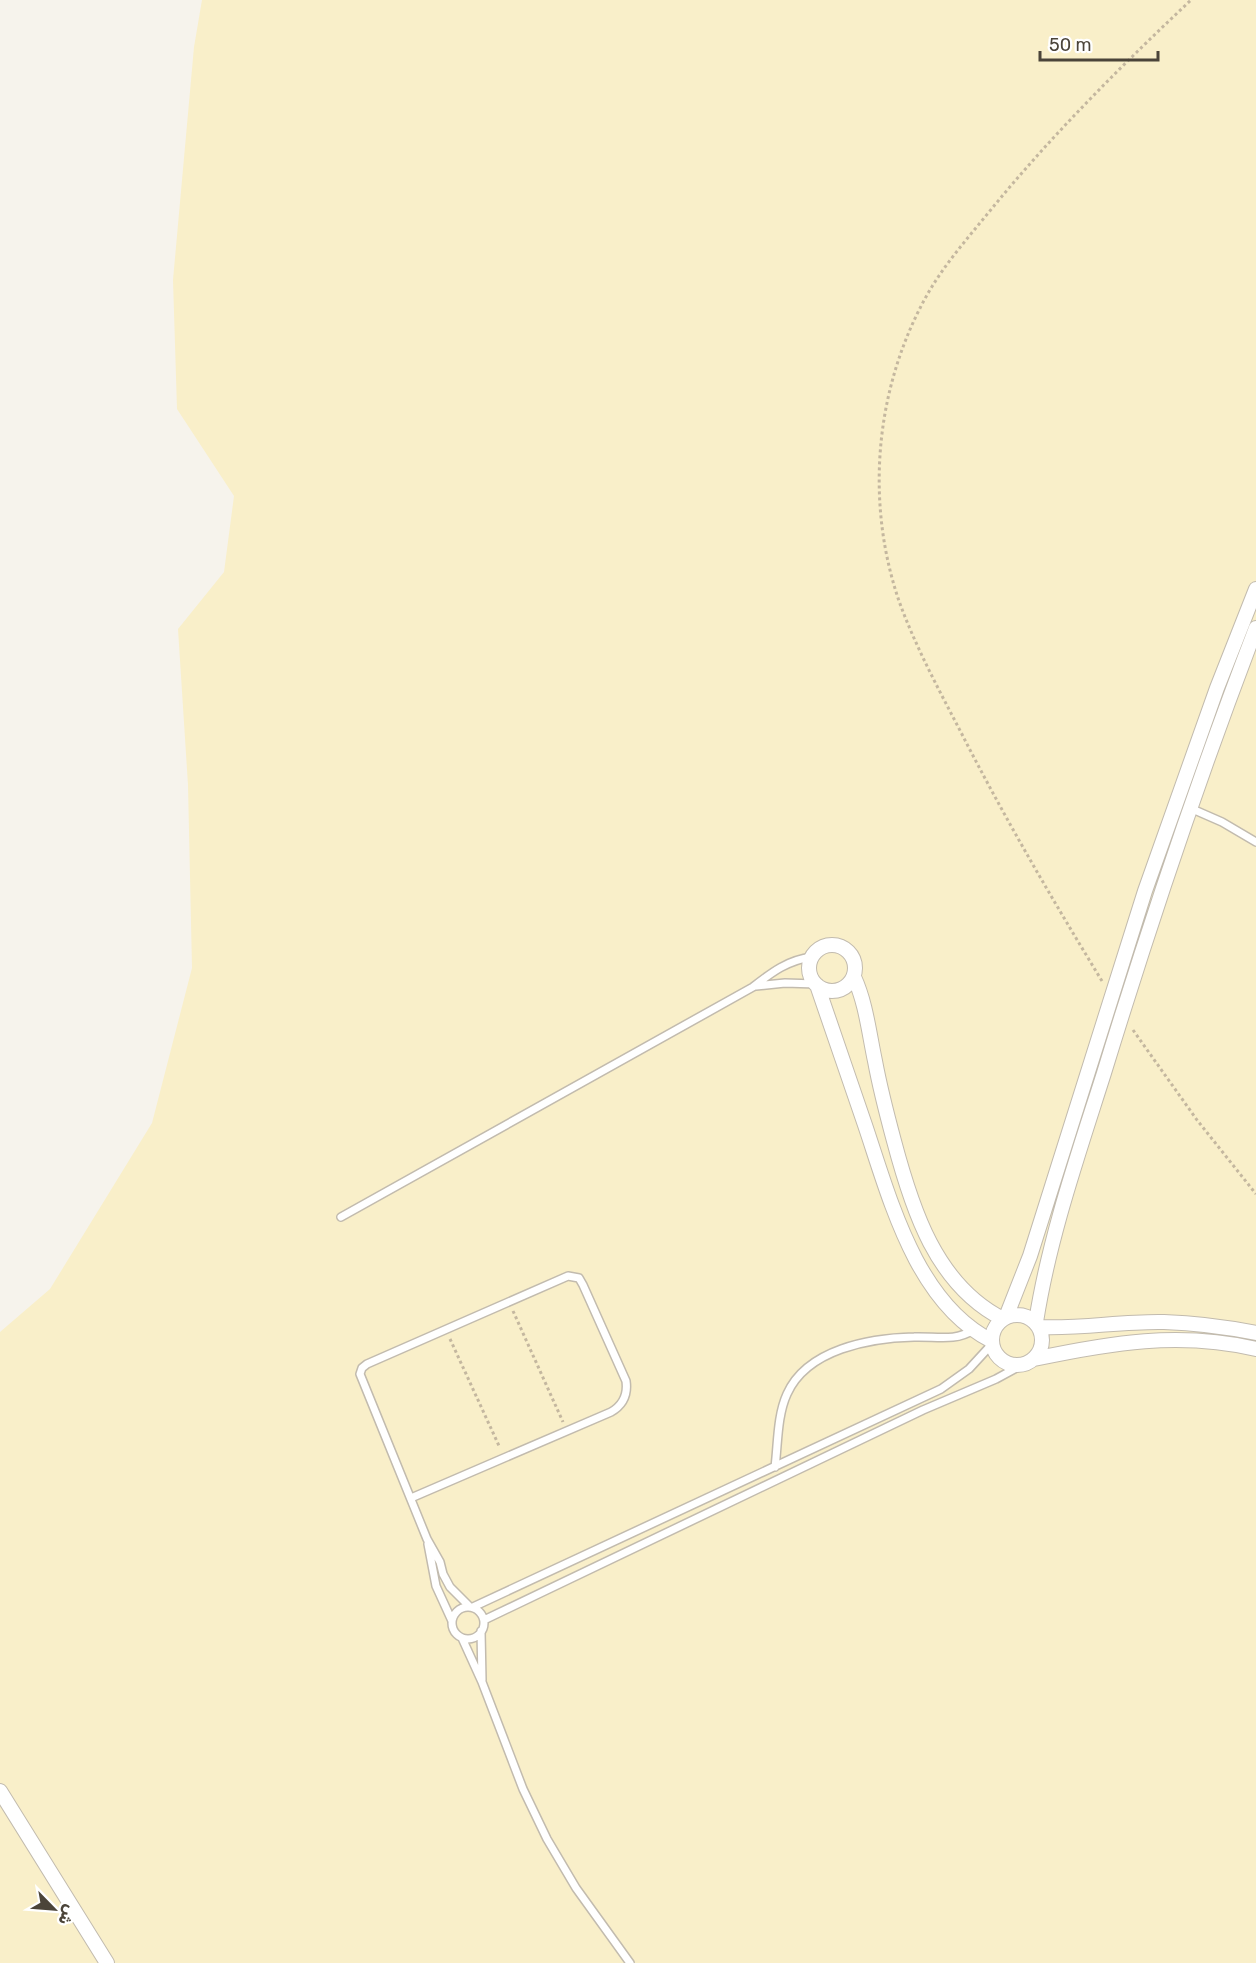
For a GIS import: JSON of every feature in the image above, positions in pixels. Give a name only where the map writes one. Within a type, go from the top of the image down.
[{"type":"street","points":[[1256,589],[1166,828],[1030,1256],[1005,1318],[994,1329],[992,1342],[994,1351],[1002,1361],[1007,1364],[1020,1365],[1035,1359],[1099,1345],[1149,1340],[1199,1340],[1256,1349]]},
{"type":"street","points":[[1035,1359],[1043,1340],[1037,1324],[1050,1252],[1122,1013],[1154,910],[1256,628]]},
{"type":"street","points":[[992,1342],[959,1319],[924,1274],[902,1232],[817,985],[810,974],[812,957],[824,946],[844,947],[849,951],[855,963],[854,977],[862,997],[875,1063],[897,1152],[919,1220],[942,1264],[957,1284],[978,1304],[1005,1318],[1022,1315],[1037,1324],[1076,1328],[1162,1322],[1212,1326],[1256,1334]]},
{"type":"street","points":[[817,985],[823,989],[837,990],[844,988],[854,977]]},
{"type":"street","points":[[0,1791],[107,1963]]},
{"type":"lane","points":[[1190,808],[1222,822],[1256,842]]},
{"type":"lane","points":[[341,1217],[753,987],[779,967],[789,962],[812,957]]},
{"type":"lane","points":[[753,987],[785,983],[817,985]]},
{"type":"lane","points":[[411,1498],[616,1409],[623,1401],[627,1391],[626,1381],[583,1284],[575,1276],[568,1276],[508,1301],[367,1364],[362,1368],[360,1374],[427,1539],[440,1562],[443,1574],[450,1587],[471,1607],[479,1611],[484,1620],[481,1631],[482,1682]]},
{"type":"lane","points":[[775,1467],[783,1406],[792,1385],[807,1368],[840,1350],[860,1344],[902,1337],[953,1338],[973,1330]]},
{"type":"lane","points":[[452,1621],[459,1609],[471,1607],[941,1389],[969,1369],[992,1342]]},
{"type":"lane","points":[[484,1620],[923,1410],[996,1380],[1020,1365]]},
{"type":"lane","points":[[427,1539],[436,1586],[456,1634],[469,1639],[481,1631]]},
{"type":"lane","points":[[462,1638],[482,1682],[523,1789],[547,1839],[576,1888],[630,1963]]},
{"type":"path","points":[[1112,996],[1016,835],[952,715],[910,628],[900,602],[885,546],[879,489],[879,460],[887,403],[903,348],[927,296],[942,271],[1028,166],[1107,82],[1191,0]]},
{"type":"path","points":[[1122,1013],[1197,1120],[1256,1194]]},
{"type":"path","points":[[508,1301],[567,1431]]},
{"type":"path","points":[[446,1330],[504,1458]]},
{"type":"sand","points":[[202,0],[1256,0],[1256,1963],[0,1963],[0,1332],[50,1289],[152,1123],[192,968],[188,785],[178,629],[224,572],[234,496],[177,409],[173,280],[194,47]]}]
